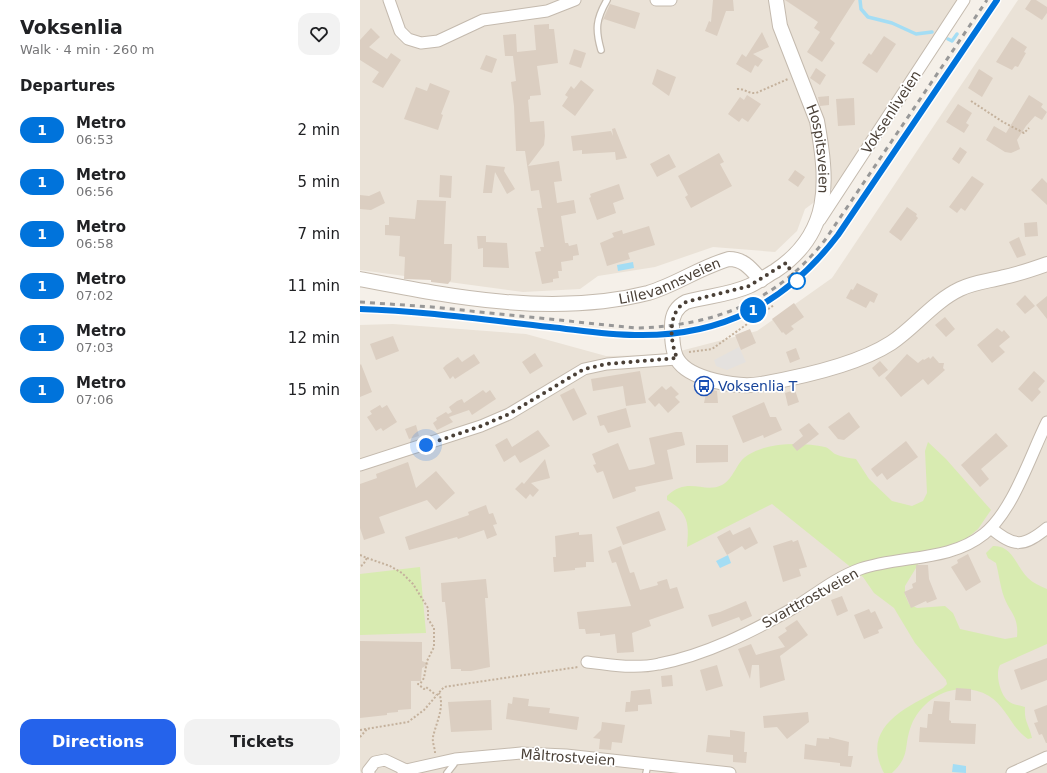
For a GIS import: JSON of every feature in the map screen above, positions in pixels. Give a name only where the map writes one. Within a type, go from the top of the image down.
[{"type":"street","points":[[389,0],[400,31],[408,39],[421,43],[438,41],[483,20],[547,11],[575,0]]},
{"type":"street","points":[[656,0],[671,0]]},
{"type":"street","name":"Hospitsveien","points":[[761,280],[786,263],[802,248],[817,224],[824,197],[820,136],[812,109],[780,26],[776,0]]},
{"type":"street","name":"Voksenliveien","points":[[817,224],[964,0]]},
{"type":"street","name":"Lillevannsveien","points":[[360,279],[455,295],[553,303],[603,301],[649,292],[671,285],[729,259],[734,259],[745,263],[761,280],[732,292],[692,300],[679,306],[672,322],[674,349],[682,355]]},
{"type":"street","points":[[360,465],[481,426],[534,401],[584,369],[607,364],[682,355],[688,369],[704,377],[746,386],[780,380],[830,368],[856,360],[891,343],[939,302],[961,288],[1047,264]]},
{"type":"street","name":"Svarttrostveien","points":[[587,662],[612,666],[658,664],[707,649],[754,629],[851,573],[881,563],[951,551],[965,546],[991,528],[1004,512],[1047,422]]},
{"type":"street","points":[[991,528],[1006,540],[1023,544],[1030,542],[1047,528]]},
{"type":"street","name":"Måltrostveien","points":[[368,773],[375,762],[385,760],[404,771],[437,762],[455,759],[521,752],[566,755],[647,768],[730,773]]},
{"type":"street","points":[[1012,773],[1047,757]]},
{"type":"lane","points":[[601,50],[597,36],[597,26],[599,15],[607,0]]},
{"type":"lane","points":[[447,773],[454,764],[455,759]]},
{"type":"path","points":[[737,89],[756,93],[792,77]]},
{"type":"path","points":[[971,101],[1003,122],[1024,133],[1030,128]]},
{"type":"path","points":[[682,355],[712,349],[774,305]]},
{"type":"path","points":[[360,555],[402,573],[414,584],[428,608],[428,618],[434,628],[434,647],[427,661],[424,678],[420,684],[418,684],[424,689],[426,687],[436,696]]},
{"type":"path","points":[[360,566],[363,565],[367,558]]},
{"type":"path","points":[[360,730],[408,722],[424,710],[444,688],[576,668],[587,662]]},
{"type":"path","points":[[437,762],[433,738],[439,719],[441,698],[439,693]]},
{"type":"path","points":[[360,738],[368,729]]},
{"type":"shaded area","points":[[360,0],[964,0],[840,183],[805,209],[797,231],[775,252],[713,247],[655,267],[598,276],[580,289],[523,292],[360,270]]},
{"type":"shaded area","points":[[1018,0],[1047,0],[1047,773],[363,773],[360,771],[360,325],[393,324],[526,334],[606,356],[665,355],[757,331],[832,278]]},
{"type":"shaded area","points":[[739,347],[746,362],[727,370],[716,366],[714,360]]},
{"type":"green space","points":[[928,442],[946,459],[991,510],[978,529],[966,539],[930,552],[922,558],[905,586],[905,595],[909,604],[917,608],[945,606],[953,613],[960,629],[1005,639],[1017,637],[1017,624],[1001,589],[996,563],[988,558],[986,553],[993,546],[1000,547],[1010,553],[1030,580],[1047,589],[1047,644],[1000,665],[998,673],[999,683],[1004,697],[1011,703],[1025,707],[1026,720],[1032,738],[1028,739],[1022,735],[995,700],[989,696],[978,691],[966,689],[955,690],[933,698],[924,706],[911,726],[906,751],[902,761],[892,773],[884,773],[878,757],[878,742],[883,730],[891,720],[903,710],[943,688],[947,684],[946,680],[915,643],[894,608],[874,593],[863,577],[772,504],[687,547],[688,532],[684,514],[680,509],[667,500],[667,496],[682,487],[689,486],[709,488],[722,485],[729,479],[744,458],[756,451],[775,445],[806,444],[825,447],[835,454],[856,459],[869,479],[892,501],[912,506],[923,501],[927,493],[925,451]]},
{"type":"green space","points":[[420,567],[426,633],[360,635],[360,574]]},
{"type":"water","points":[[633,262],[634,268],[618,271],[617,265]]},
{"type":"water","points":[[728,555],[731,563],[720,568],[716,561]]},
{"type":"water","points":[[953,764],[966,766],[966,773],[952,772]]},
{"type":"building","points":[[713,0],[733,0],[734,11],[726,11],[717,36],[705,31],[709,21],[711,22]]},
{"type":"building","points":[[785,0],[855,0],[830,39],[835,43],[822,62],[807,52],[820,32],[814,28],[818,22]]},
{"type":"building","points":[[1031,0],[1036,0],[1047,7],[1047,13],[1042,20],[1025,9]]},
{"type":"building","points":[[610,4],[640,13],[635,29],[604,19],[602,22]]},
{"type":"building","points":[[549,24],[549,29],[554,29],[558,63],[537,66],[541,95],[530,96],[530,99],[528,100],[530,122],[544,121],[545,136],[544,145],[528,166],[559,161],[562,181],[554,182],[557,203],[574,200],[576,213],[561,216],[565,243],[568,243],[569,246],[577,244],[579,255],[573,256],[573,260],[561,262],[562,271],[558,271],[559,278],[553,279],[553,282],[542,284],[535,252],[541,251],[540,247],[544,247],[537,208],[542,208],[539,190],[531,191],[525,151],[516,151],[514,106],[511,82],[516,81],[513,56],[505,56],[503,35],[516,34],[517,52],[536,50],[534,25]]},
{"type":"building","points":[[371,28],[380,37],[369,47],[387,59],[391,53],[401,60],[383,88],[372,82],[379,72],[360,60],[360,40]]},
{"type":"building","points":[[762,32],[769,47],[753,54],[763,60],[758,67],[755,65],[751,73],[736,64],[742,54],[746,57]]},
{"type":"building","points":[[884,36],[896,44],[877,73],[862,63],[869,53],[871,55]]},
{"type":"building","points":[[1012,37],[1027,47],[1024,52],[1026,53],[1018,67],[1015,66],[1012,70],[996,62]]},
{"type":"building","points":[[574,49],[586,53],[581,68],[569,64]]},
{"type":"building","points":[[486,55],[497,59],[492,73],[480,69]]},
{"type":"building","points":[[816,68],[826,75],[820,85],[810,78]]},
{"type":"building","points":[[657,69],[676,77],[669,96],[652,84]]},
{"type":"building","points":[[979,69],[993,78],[982,97],[968,88]]},
{"type":"building","points":[[581,80],[594,90],[575,116],[562,106],[568,97],[565,95],[571,86],[574,89]]},
{"type":"building","points":[[430,83],[450,91],[441,114],[443,115],[438,130],[404,119],[416,87],[427,91]]},
{"type":"building","points":[[747,95],[761,104],[748,122],[742,118],[739,122],[728,114],[740,97],[744,100]]},
{"type":"building","points":[[1029,95],[1043,104],[1041,107],[1047,112],[1042,120],[1035,116],[1026,126],[1017,140],[1020,149],[1011,153],[1005,152],[986,140],[994,126],[1006,133]]},
{"type":"building","points":[[829,96],[829,105],[820,106],[818,97]]},
{"type":"building","points":[[854,98],[855,125],[838,126],[836,99]]},
{"type":"building","points":[[958,104],[972,113],[966,123],[969,125],[964,133],[946,122]]},
{"type":"building","points":[[615,128],[627,158],[616,160],[615,152],[582,154],[582,150],[573,151],[571,136],[611,131],[613,136],[612,129]]},
{"type":"building","points":[[960,147],[967,152],[959,164],[952,159]]},
{"type":"building","points":[[719,153],[724,162],[720,164],[732,186],[691,208],[685,197],[688,195],[678,176]]},
{"type":"building","points":[[669,154],[676,167],[657,177],[650,164]]},
{"type":"building","points":[[486,165],[505,167],[504,171],[515,189],[507,194],[495,172],[492,193],[483,193]]},
{"type":"building","points":[[795,170],[805,177],[798,187],[788,180]]},
{"type":"building","points":[[440,175],[452,176],[451,198],[439,197]]},
{"type":"building","points":[[972,176],[984,184],[965,211],[961,208],[957,213],[949,207]]},
{"type":"building","points":[[1042,178],[1047,183],[1047,205],[1031,190]]},
{"type":"building","points":[[619,184],[624,199],[613,203],[616,213],[597,220],[589,198],[591,197],[590,194]]},
{"type":"building","points":[[380,191],[385,203],[371,210],[360,209],[360,195],[369,196]]},
{"type":"building","points":[[417,200],[446,201],[444,244],[452,244],[451,280],[448,284],[431,282],[431,280],[404,279],[405,257],[399,256],[400,236],[385,235],[385,225],[389,225],[389,217],[415,219]]},
{"type":"building","points":[[907,207],[917,214],[916,216],[918,218],[901,241],[889,232]]},
{"type":"building","points":[[1037,222],[1038,236],[1025,237],[1024,223]]},
{"type":"building","points":[[649,226],[655,245],[628,253],[630,259],[607,266],[600,243],[614,237],[612,233],[622,230],[623,234]]},
{"type":"building","points":[[477,236],[486,236],[486,242],[507,243],[509,268],[483,267],[483,248],[478,249]]},
{"type":"building","points":[[1019,237],[1026,255],[1017,258],[1009,242]]},
{"type":"building","points":[[857,283],[878,294],[874,303],[870,301],[866,308],[846,298],[851,289],[853,290]]},
{"type":"building","points":[[1025,295],[1035,306],[1025,314],[1016,304]]},
{"type":"building","points":[[1047,296],[1047,319],[1036,305]]},
{"type":"building","points":[[794,303],[804,317],[791,326],[794,329],[786,335],[783,332],[782,333],[772,319]]},
{"type":"building","points":[[945,317],[955,329],[946,337],[935,325]]},
{"type":"building","points":[[997,328],[1002,332],[1004,330],[1010,337],[999,346],[1005,352],[992,363],[977,345]]},
{"type":"building","points":[[750,329],[756,343],[741,350],[735,335]]},
{"type":"building","points":[[393,336],[399,351],[376,360],[370,344]]},
{"type":"building","points":[[796,348],[800,359],[790,363],[786,352]]},
{"type":"building","points":[[535,353],[543,366],[530,374],[522,362]]},
{"type":"building","points":[[474,354],[480,363],[455,379],[453,376],[450,379],[443,368],[458,357],[462,362]]},
{"type":"building","points":[[907,354],[918,363],[923,359],[924,360],[929,357],[930,359],[933,356],[939,363],[944,363],[943,368],[945,370],[928,385],[923,379],[901,397],[885,378]]},
{"type":"building","points":[[880,361],[888,370],[879,377],[872,368]]},
{"type":"building","points":[[361,364],[372,392],[360,397],[360,365]]},
{"type":"building","points":[[640,371],[646,403],[626,406],[623,386],[593,391],[591,379]]},
{"type":"building","points":[[1034,371],[1045,381],[1038,389],[1041,392],[1032,402],[1018,389]]},
{"type":"building","points":[[662,386],[666,390],[671,386],[679,394],[675,397],[680,402],[668,413],[659,403],[655,407],[648,399]]},
{"type":"building","points":[[574,388],[587,414],[573,421],[560,395]]},
{"type":"building","points":[[707,389],[717,391],[718,403],[704,403]]},
{"type":"building","points":[[483,390],[486,393],[490,390],[496,399],[472,415],[469,410],[449,417],[453,422],[437,430],[433,423],[437,420],[436,418],[446,412],[448,414],[452,412],[449,407],[457,401],[462,399],[464,403]]},
{"type":"building","points":[[795,390],[799,402],[788,406],[785,393]]},
{"type":"building","points":[[764,402],[770,417],[776,417],[782,430],[764,438],[763,435],[743,443],[732,416]]},
{"type":"building","points":[[380,405],[382,408],[387,405],[397,422],[383,431],[381,428],[376,431],[367,417],[372,414],[370,411]]},
{"type":"building","points":[[626,408],[631,427],[608,433],[604,425],[600,426],[597,416]]},
{"type":"building","points":[[849,412],[860,427],[844,440],[838,439],[828,427]]},
{"type":"building","points":[[809,423],[819,434],[797,451],[792,445],[803,436],[799,430]]},
{"type":"building","points":[[416,425],[419,436],[409,439],[405,429]]},
{"type":"building","points":[[538,430],[550,446],[520,463],[515,455],[504,462],[495,445],[507,438],[512,447]]},
{"type":"building","points":[[682,432],[685,445],[667,450],[673,479],[635,487],[636,491],[613,499],[603,471],[597,473],[593,465],[596,464],[592,454],[618,443],[629,470],[645,467],[655,464],[649,438]]},
{"type":"building","points":[[996,433],[1008,446],[981,469],[989,479],[980,487],[961,465]]},
{"type":"building","points":[[906,441],[918,457],[887,480],[882,473],[877,477],[871,469]]},
{"type":"building","points":[[696,445],[728,445],[728,462],[696,463]]},
{"type":"building","points":[[545,459],[550,478],[531,483],[539,490],[533,497],[530,494],[526,499],[515,489],[522,482],[524,484]]},
{"type":"building","points":[[408,462],[416,488],[436,471],[455,493],[436,510],[427,500],[379,517],[385,533],[364,540],[360,528],[360,484],[377,478],[376,474]]},
{"type":"building","points":[[486,505],[489,514],[493,513],[497,524],[493,525],[497,535],[487,539],[484,530],[458,539],[457,537],[409,550],[405,537],[469,515],[468,512]]},
{"type":"building","points":[[659,511],[666,530],[623,545],[616,527]]},
{"type":"building","points":[[750,527],[758,543],[745,550],[742,546],[727,555],[717,537],[730,530],[733,535]]},
{"type":"building","points":[[579,532],[579,535],[592,534],[594,562],[586,562],[586,567],[575,568],[575,570],[554,572],[553,557],[556,557],[555,536]]},
{"type":"building","points":[[792,540],[793,542],[798,540],[807,567],[799,569],[801,576],[783,582],[773,546]]},
{"type":"building","points":[[621,546],[630,573],[634,572],[640,590],[658,585],[657,582],[667,579],[670,589],[677,587],[684,608],[649,620],[651,626],[632,633],[634,652],[617,653],[615,634],[600,636],[600,633],[586,634],[585,629],[579,629],[577,612],[631,606],[616,562],[612,563],[608,551]]},
{"type":"building","points":[[968,554],[981,582],[966,591],[951,567],[958,563],[957,560]]},
{"type":"building","points":[[916,565],[928,565],[929,579],[937,599],[927,603],[926,601],[911,608],[904,592],[913,588],[912,584],[916,582]]},
{"type":"building","points":[[486,579],[488,598],[485,598],[490,667],[471,671],[451,669],[445,602],[442,602],[441,583]]},
{"type":"building","points":[[842,596],[848,611],[837,616],[831,600]]},
{"type":"building","points":[[746,601],[752,616],[741,621],[739,617],[712,627],[708,615],[720,612]]},
{"type":"building","points":[[869,609],[871,613],[875,611],[883,628],[878,630],[879,633],[864,639],[854,615]]},
{"type":"building","points":[[797,620],[808,635],[780,656],[785,680],[760,688],[759,665],[752,665],[750,679],[738,649],[751,644],[756,655],[785,647],[778,637],[787,631],[785,628]]},
{"type":"building","points":[[360,641],[422,642],[422,661],[429,664],[422,668],[421,681],[411,681],[411,709],[398,710],[398,712],[387,713],[387,715],[360,718]]},
{"type":"building","points":[[1047,658],[1047,680],[1021,690],[1014,670]]},
{"type":"building","points":[[717,665],[723,686],[706,691],[700,670]]},
{"type":"building","points":[[672,675],[673,686],[662,687],[661,676]]},
{"type":"building","points":[[956,688],[971,689],[971,701],[955,700]]},
{"type":"building","points":[[650,689],[652,704],[638,705],[638,711],[625,712],[626,702],[630,702],[631,691]]},
{"type":"building","points":[[513,697],[529,699],[528,706],[550,708],[549,713],[579,717],[577,730],[506,719],[508,703],[512,704]]},
{"type":"building","points":[[491,700],[492,730],[451,732],[448,702]]},
{"type":"building","points":[[934,701],[950,702],[949,720],[951,723],[976,724],[975,744],[919,742],[920,727],[927,728],[928,714],[932,714]]},
{"type":"building","points":[[1047,705],[1046,743],[1042,734],[1039,735],[1034,723],[1038,722],[1034,710]]},
{"type":"building","points":[[808,712],[809,722],[787,739],[777,727],[764,728],[763,716]]},
{"type":"building","points":[[602,722],[625,725],[622,743],[612,742],[611,750],[599,749],[600,739],[593,738],[601,730]]},
{"type":"building","points":[[730,730],[745,732],[744,752],[747,752],[746,763],[733,762],[733,755],[706,752],[708,735],[730,737]]},
{"type":"building","points":[[829,737],[849,742],[848,756],[853,756],[851,767],[840,766],[840,763],[804,759],[805,744],[816,746],[817,738],[829,739]]},
{"type":"waterway","points":[[860,0],[861,9],[868,17],[892,23],[916,34],[932,32]]},
{"type":"waterway","points":[[948,39],[952,41],[957,34]]},
{"type":"railway","points":[[360,302],[432,307],[636,328],[665,326],[717,316],[764,295],[786,280],[806,262],[825,240],[987,0]]},
{"type":"railway","points":[[360,309],[433,314],[625,335],[666,334],[696,330],[723,322],[749,311],[774,297],[796,280],[818,259],[838,235],[997,0]]},
{"type":"metro line","name":"1","points":[[360,309],[429,314],[623,335],[669,334],[694,331],[745,314],[768,302],[786,289],[805,274],[822,256],[838,235],[997,0]]},
{"type":"place","name":"Voksenlia T","points":[[704,386]]},
{"type":"route","points":[[426,445],[481,426],[509,414],[534,401],[584,369],[607,364],[659,361],[677,358],[673,340],[672,322],[679,306],[686,302],[732,292],[749,286],[761,280],[786,263],[797,281]]}]
